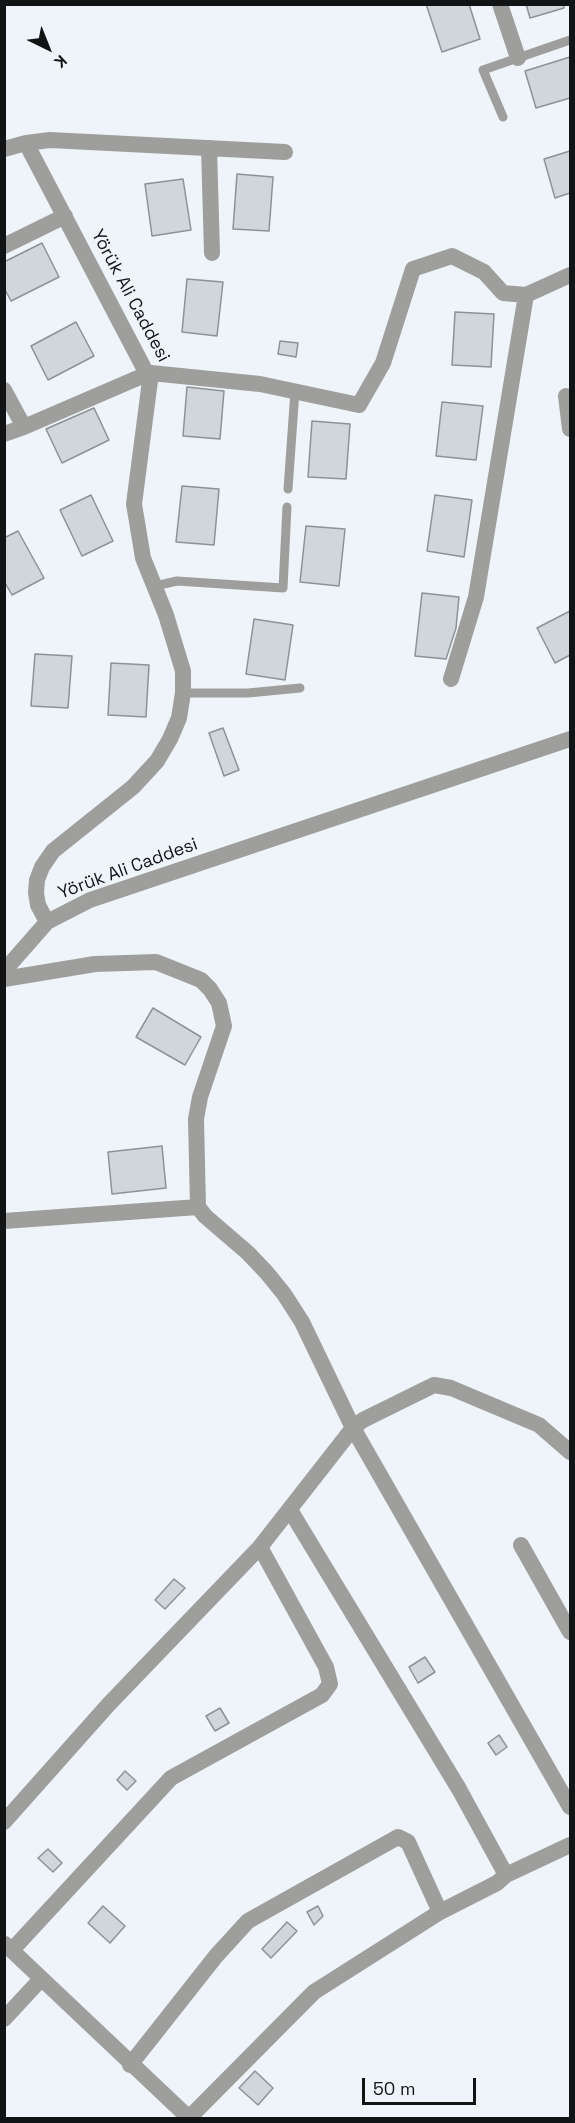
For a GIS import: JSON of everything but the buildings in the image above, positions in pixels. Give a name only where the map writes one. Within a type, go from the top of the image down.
[{"type":"street","points":[[500,4],[518,58]]},
{"type":"street","points":[[4,148],[50,140],[285,152]]},
{"type":"street","name":"Yörük Ali Caddesi","points":[[26,143],[149,373],[134,504],[143,558],[175,642],[183,671],[183,693],[179,718],[170,740],[156,761],[134,787],[53,851],[42,867],[37,880],[36,892],[38,905],[47,922],[90,900],[570,739]]},
{"type":"street","points":[[209,148],[212,253]]},
{"type":"street","points":[[4,246],[65,216]]},
{"type":"street","points":[[4,434],[149,373],[260,384],[359,405],[383,363],[413,269],[452,256],[484,272],[503,292],[526,295],[570,275]]},
{"type":"street","points":[[451,679],[476,597],[526,295]]},
{"type":"street","points":[[4,390],[24,427]]},
{"type":"street","points":[[566,396],[570,429]]},
{"type":"street","points":[[4,971],[47,922]]},
{"type":"street","points":[[4,979],[95,964],[156,962],[201,980],[210,989],[219,1003],[224,1026],[200,1097],[196,1119],[198,1207],[205,1216],[248,1253],[284,1294],[302,1322],[353,1428],[570,1807]]},
{"type":"street","points":[[4,1221],[198,1207]]},
{"type":"street","points":[[4,1822],[109,1704],[260,1546],[353,1428],[363,1420],[434,1385],[451,1388],[539,1425],[570,1452]]},
{"type":"street","points":[[290,1510],[459,1789],[506,1875]]},
{"type":"street","points":[[521,1545],[570,1632]]},
{"type":"street","points":[[260,1546],[326,1667],[330,1684],[322,1695],[171,1778],[8,1947],[130,2065],[189,2118],[314,1992],[440,1911],[497,1883],[506,1875],[570,1845]]},
{"type":"street","points":[[130,2065],[216,1956],[248,1921],[398,1837],[408,1842],[440,1911]]},
{"type":"street","points":[[4,2019],[41,1978]]},
{"type":"lane","points":[[503,117],[483,70],[570,40]]},
{"type":"lane","points":[[288,489],[295,391]]},
{"type":"lane","points":[[155,586],[177,581],[283,588],[287,507]]},
{"type":"lane","points":[[183,693],[248,693],[300,688]]}]
